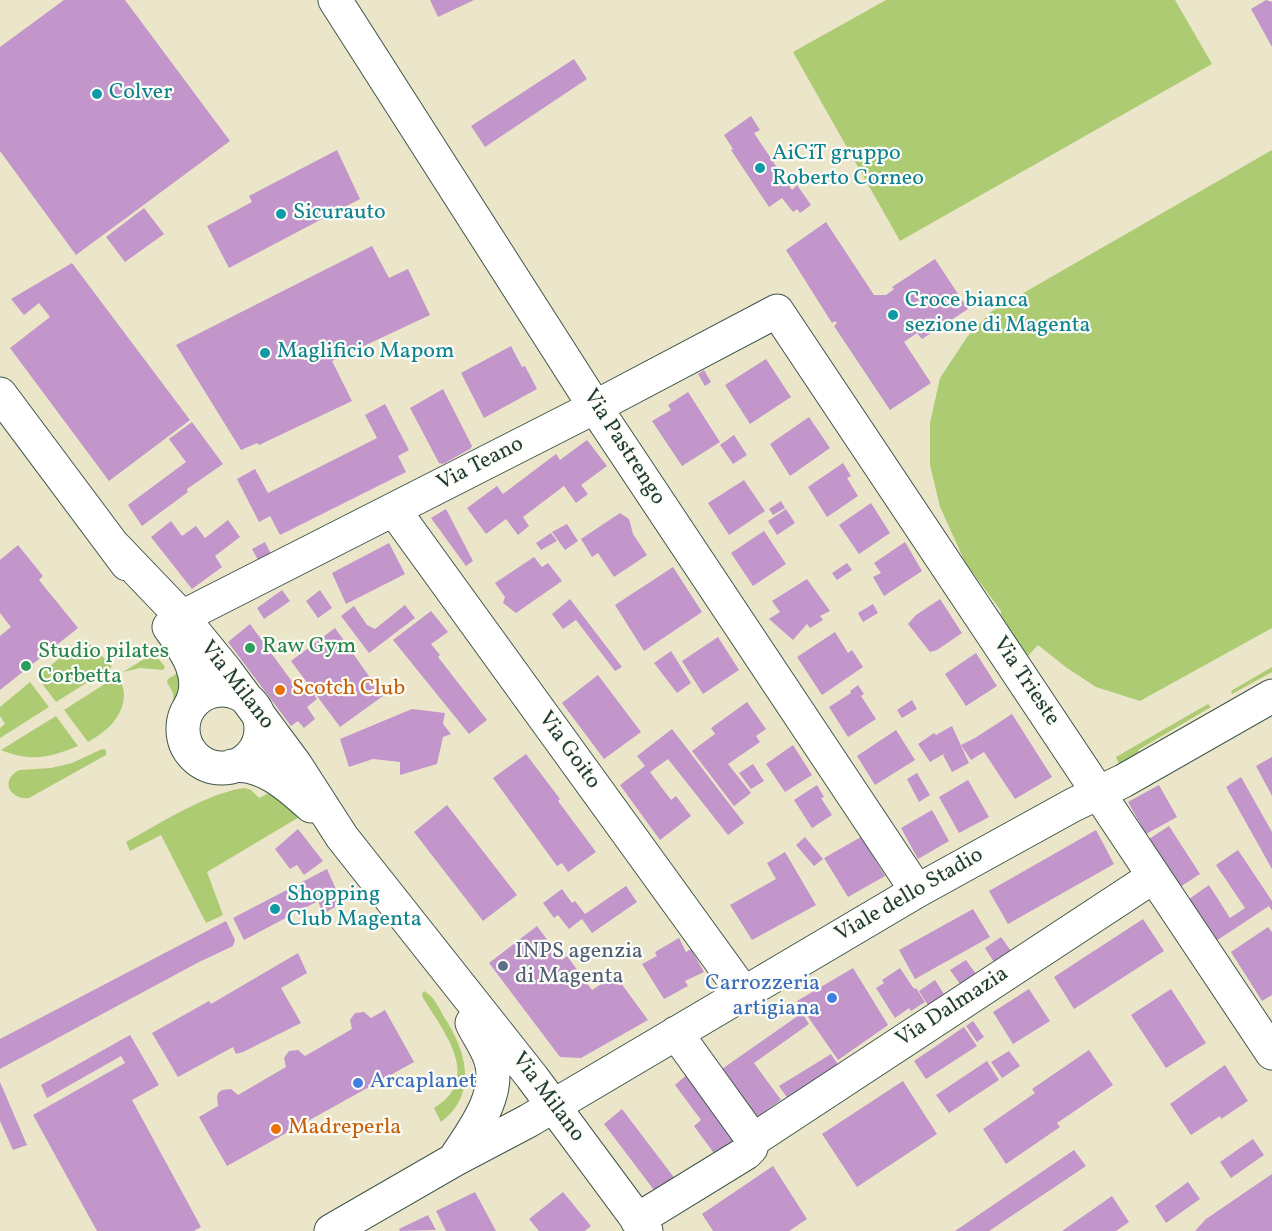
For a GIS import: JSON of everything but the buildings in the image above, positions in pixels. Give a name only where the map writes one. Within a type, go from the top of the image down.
[{"type":"street","name":"Via Pastrengo","points":[[335,0],[595,407],[917,891]]},
{"type":"street","name":"Via Teano","points":[[182,617],[595,407],[777,310]]},
{"type":"street","name":"Via Trieste","points":[[777,310],[1153,877],[1267,1036]]},
{"type":"street","name":"Via Milano","points":[[0,394],[115,547],[187,654],[197,684],[190,706]]},
{"type":"street","name":"Via Goito","points":[[394,510],[743,992]]},
{"type":"street","name":"Via Milano","points":[[115,547],[182,617],[252,705],[342,837],[553,1106],[642,1225]]},
{"type":"street","points":[[221,690],[238,694],[252,705],[260,724],[258,744],[247,759],[232,766],[220,768],[206,765],[190,752],[183,729],[185,716],[190,706],[204,695],[221,690]]},
{"type":"street","name":"Viale dello Stadio","points":[[344,1228],[454,1160],[553,1106],[917,891],[1073,805],[1123,782],[1272,696]]},
{"type":"street","name":"Via Milano","points":[[232,766],[243,765],[256,769],[282,782],[342,837]]},
{"type":"street","name":"Via Dalmazia","points":[[642,1225],[746,1153],[751,1148],[753,1140],[1153,877]]},
{"type":"street","name":"Via Milano","points":[[444,968],[490,1059],[493,1071],[491,1093],[471,1133],[454,1160]]},
{"type":"street","points":[[676,1033],[753,1140]]},
{"type":"green space","points":[[886,0],[1175,0],[1212,64],[900,241],[793,52]]},
{"type":"green space","points":[[1272,150],[1272,628],[1140,701],[1096,687],[1038,645],[1027,657],[1001,615],[1001,611],[965,562],[940,507],[930,465],[930,423],[940,378],[967,337],[992,311]]},
{"type":"green space","points":[[81,640],[95,648],[112,667],[56,702],[37,677]]},
{"type":"green space","points":[[154,653],[165,667],[163,670],[140,668],[123,672]]},
{"type":"green space","points":[[1272,667],[1272,672],[1232,694],[1231,691]]},
{"type":"green space","points":[[184,669],[186,674],[174,708],[173,693],[167,682]]},
{"type":"green space","points":[[119,675],[124,694],[121,710],[113,723],[88,742],[64,710]]},
{"type":"green space","points":[[30,682],[49,707],[0,738],[0,728],[5,724],[0,716],[0,707]]},
{"type":"green space","points":[[1208,704],[1211,707],[1138,750],[1142,757],[1119,764],[1116,757]]},
{"type":"green space","points":[[56,716],[78,746],[40,757],[21,756],[1,750]]},
{"type":"green space","points":[[102,749],[106,750],[106,755],[29,798],[16,796],[9,788],[10,779],[19,770],[51,768],[72,763]]},
{"type":"green space","points":[[245,788],[251,790],[259,798],[277,789],[301,816],[207,872],[223,915],[206,923],[161,835],[130,851],[126,842],[200,802]]},
{"type":"green space","points":[[424,991],[436,1002],[452,1030],[463,1057],[465,1071],[461,1098],[453,1111],[441,1122],[434,1108],[448,1096],[456,1083],[458,1069],[449,1040],[423,998]]},
{"type":"place","name":"Colver","points":[[97,94]]},
{"type":"place","name":"AiCiT gruppo Roberto Corneo","points":[[760,168]]},
{"type":"place","name":"Sicurauto","points":[[281,214]]},
{"type":"place","name":"Croce bianca sezione di Magenta","points":[[893,315]]},
{"type":"place","name":"Maglificio Mapom","points":[[265,353]]},
{"type":"place","name":"Raw Gym","points":[[250,648]]},
{"type":"place","name":"Studio pilates Corbetta","points":[[26,666]]},
{"type":"place","name":"Scotch Club","points":[[280,690]]},
{"type":"place","name":"Shopping Club Magenta","points":[[275,909]]},
{"type":"place","name":"INPS agenzia di Magenta","points":[[503,966]]},
{"type":"place","name":"Carrozzeria artigiana","points":[[832,998]]},
{"type":"place","name":"Arcaplanet","points":[[358,1083]]},
{"type":"place","name":"Madreperla","points":[[276,1129]]}]
